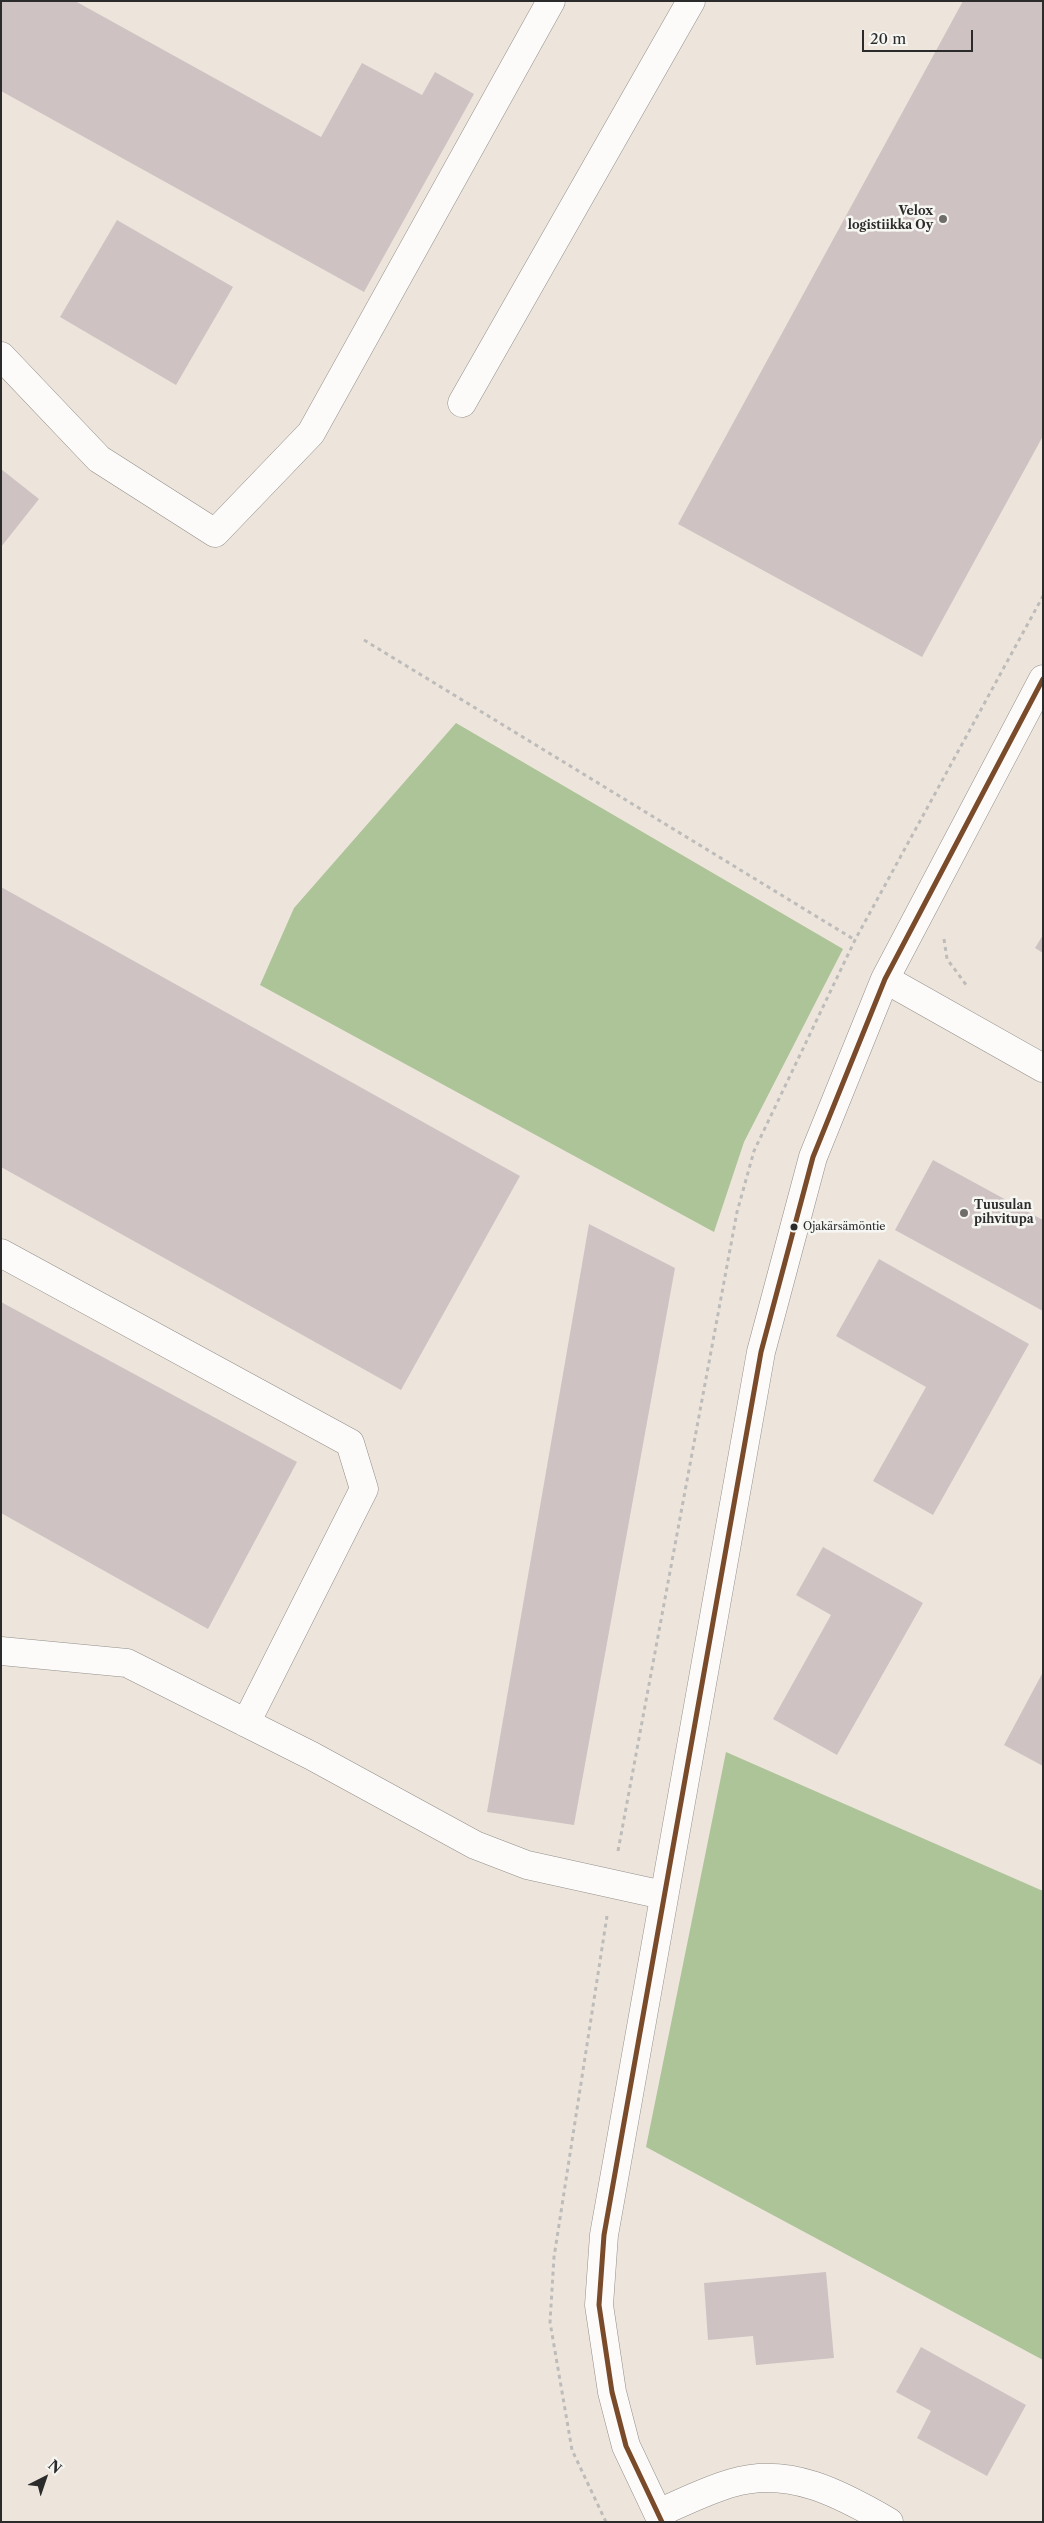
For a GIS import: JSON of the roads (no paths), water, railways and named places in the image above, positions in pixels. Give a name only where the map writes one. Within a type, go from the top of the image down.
[{"type":"street","points":[[1,356],[100,459],[215,534],[311,433],[551,1]]},
{"type":"street","points":[[462,403],[691,1]]},
{"type":"street","points":[[889,2522],[840,2494],[779,2476],[733,2482],[660,2517],[626,2446],[612,2392],[600,2305],[604,2235],[761,1352],[813,1157],[885,979],[1043,679]]},
{"type":"street","points":[[885,979],[1043,1068]]},
{"type":"street","points":[[1,1253],[350,1443],[364,1489],[246,1723]]},
{"type":"street","points":[[1,1651],[127,1663],[246,1723],[475,1845],[527,1865],[663,1895]]},
{"type":"place","name":"Velox logistiikka Oy","points":[[943,219]]},
{"type":"place","name":"Tuusulan pihvitupa","points":[[964,1213]]},
{"type":"place","name":"Ojakärsämöntie","points":[[794,1227]]}]
